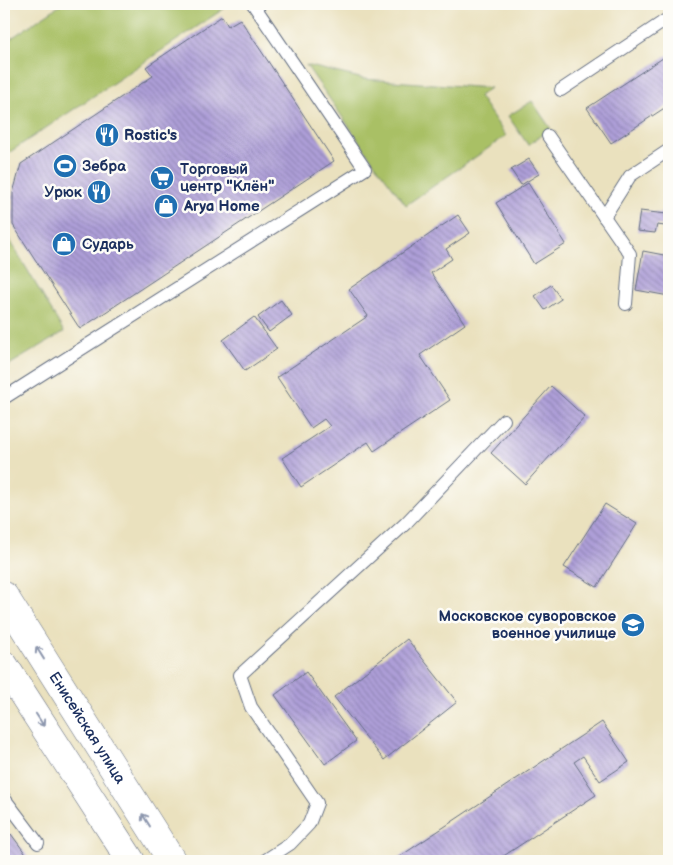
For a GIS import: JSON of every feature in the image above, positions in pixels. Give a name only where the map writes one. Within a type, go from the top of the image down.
[{"type":"main road","name":"Енисейская улица","points":[[4,596],[172,861]]},
{"type":"main road","points":[[4,665],[132,861]]},
{"type":"lane","points":[[4,398],[365,168],[253,4]]},
{"type":"lane","points":[[561,90],[669,18]]},
{"type":"lane","points":[[548,136],[630,254],[626,304]]},
{"type":"lane","points":[[604,217],[630,176],[669,150]]},
{"type":"lane","points":[[264,861],[290,844],[309,824],[317,803],[251,708],[240,676],[405,524],[504,420]]},
{"type":"lane","points":[[4,798],[38,844]]},
{"type":"green space","points":[[62,4],[231,4],[4,156],[4,43]]},
{"type":"green space","points":[[306,65],[364,79],[490,88],[479,96],[506,136],[406,205]]},
{"type":"green space","points":[[532,101],[551,129],[528,145],[508,116]]},
{"type":"green space","points":[[4,230],[64,332],[4,368]]},
{"type":"building","name":"Торговый центр \"Клён\"","points":[[222,16],[228,26],[240,19],[334,161],[80,329],[13,225],[13,193],[21,164],[153,76],[146,67]]},
{"type":"building","points":[[669,54],[669,105],[611,143],[587,108]]},
{"type":"building","points":[[529,159],[539,174],[521,185],[511,170]]},
{"type":"building","points":[[528,183],[566,244],[534,264],[496,203]]},
{"type":"building","points":[[640,211],[667,214],[665,226],[657,225],[655,233],[637,231]]},
{"type":"building","points":[[458,215],[470,233],[446,249],[452,259],[431,273],[465,324],[420,355],[450,400],[374,451],[368,442],[301,487],[282,458],[330,426],[324,419],[311,428],[277,377],[368,316],[349,289]]},
{"type":"building","points":[[643,251],[669,256],[669,296],[636,290]]},
{"type":"building","points":[[551,285],[561,299],[545,310],[535,296]]},
{"type":"building","points":[[281,300],[292,315],[269,332],[258,317]]},
{"type":"building","points":[[254,317],[277,349],[245,371],[223,340]]},
{"type":"building","points":[[551,386],[585,417],[525,484],[491,453]]},
{"type":"building","points":[[605,504],[637,524],[597,587],[564,567]]},
{"type":"building","points":[[407,639],[457,702],[384,760],[334,697]]},
{"type":"building","points":[[306,672],[356,741],[325,764],[275,695]]},
{"type":"building","points":[[602,722],[629,762],[600,781],[583,756],[574,762],[596,795],[496,861],[393,861]]},
{"type":"building","points":[[11,834],[31,861],[4,861],[4,840]]},
{"type":"place","name":"Rostic's","points":[[107,135]]},
{"type":"place","name":"Зебра","points":[[65,166]]},
{"type":"place","name":"Торговый центр \"Клён\"","points":[[162,178]]},
{"type":"place","name":"Урюк","points":[[99,192]]},
{"type":"place","name":"Arya Home","points":[[166,206]]},
{"type":"place","name":"Сударь","points":[[64,244]]},
{"type":"place","name":"Московское суворовское военное училище","points":[[633,625]]}]
